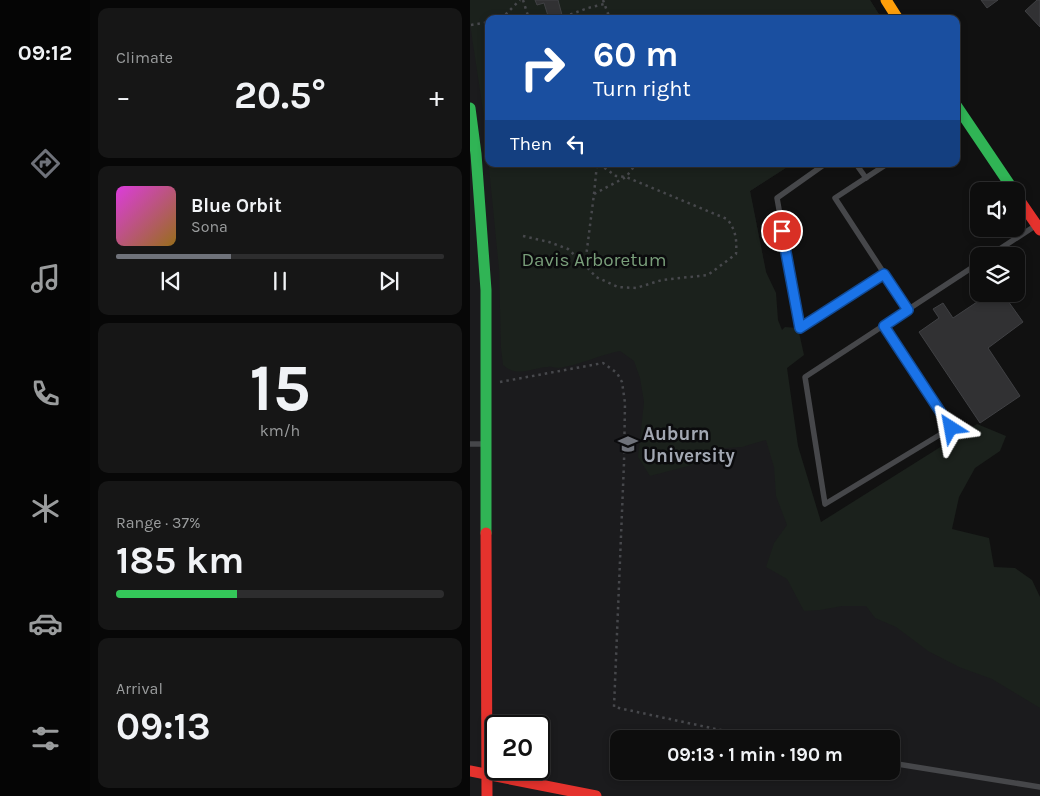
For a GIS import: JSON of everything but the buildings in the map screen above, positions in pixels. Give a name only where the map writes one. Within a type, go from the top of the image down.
[{"type":"street","points":[[886,0],[895,15]]},
{"type":"street","points":[[470,108],[476,154],[475,203],[486,290],[488,384],[487,715]]},
{"type":"street","points":[[960,116],[1008,182]]},
{"type":"street","points":[[1025,208],[1038,228]]},
{"type":"street","points":[[470,771],[485,773]]},
{"type":"street","points":[[487,780],[487,796]]},
{"type":"street","points":[[520,780],[596,796]]},
{"type":"lane","points":[[821,167],[777,198],[800,328],[884,274]]},
{"type":"lane","points":[[858,167],[866,178]]},
{"type":"lane","points":[[882,167],[834,198],[908,310]]},
{"type":"lane","points":[[1005,247],[1038,228]]},
{"type":"lane","points":[[884,326],[951,428],[825,504],[805,377],[970,269]]},
{"type":"lane","points":[[470,444],[487,444]]},
{"type":"lane","points":[[900,764],[1040,788]]},
{"type":"path","points":[[505,15],[521,0],[527,15]]},
{"type":"path","points":[[573,15],[604,2],[609,15]]},
{"type":"path","points":[[471,25],[485,23]]},
{"type":"path","points":[[585,265],[598,167]]},
{"type":"path","points":[[523,236],[568,249],[596,277],[618,287],[636,288],[662,280],[708,275],[736,254],[737,239],[733,226],[727,219],[626,177],[616,176],[602,167]]},
{"type":"path","points":[[594,194],[626,177],[634,167]]},
{"type":"path","points":[[488,384],[603,363],[617,373],[622,382],[625,403],[614,707],[719,730]]},
{"type":"shaded area","name":"Auburn University","points":[[470,0],[870,0],[879,15],[485,15],[485,167],[787,167],[750,191],[766,272],[811,568],[1040,699],[1040,796],[470,796]]},
{"type":"green space","points":[[470,0],[870,0],[879,15],[485,15],[485,127],[470,24]]},
{"type":"green space","name":"Davis Arboretum","points":[[489,167],[787,167],[750,191],[766,272],[776,293],[778,320],[782,330],[785,327],[798,328],[804,355],[787,368],[798,446],[821,522],[977,424],[1006,436],[1000,451],[975,468],[959,497],[952,529],[989,538],[994,567],[1015,568],[1032,580],[1040,597],[1040,708],[992,679],[959,667],[928,651],[896,627],[875,618],[866,606],[842,606],[804,611],[787,579],[766,567],[774,543],[787,525],[776,496],[774,467],[766,440],[742,447],[712,449],[692,465],[650,476],[638,457],[644,402],[640,378],[634,361],[620,351],[559,368],[549,367],[519,372],[508,369],[503,365],[501,348],[499,269]]},
{"type":"traffic: fast","points":[[470,108],[476,154],[486,290],[486,533]]},
{"type":"traffic: fast","points":[[960,111],[1008,182]]},
{"type":"traffic: slow","points":[[886,0],[895,15]]},
{"type":"traffic: jam","points":[[1025,208],[1040,230]]},
{"type":"traffic: jam","points":[[486,533],[487,796]]},
{"type":"traffic: jam","points":[[470,771],[596,796]]},
{"type":"place","name":"Auburn University","points":[[628,444]]},
{"type":"route","points":[[782,231],[800,328],[884,274],[908,310],[884,326],[951,428]]}]
